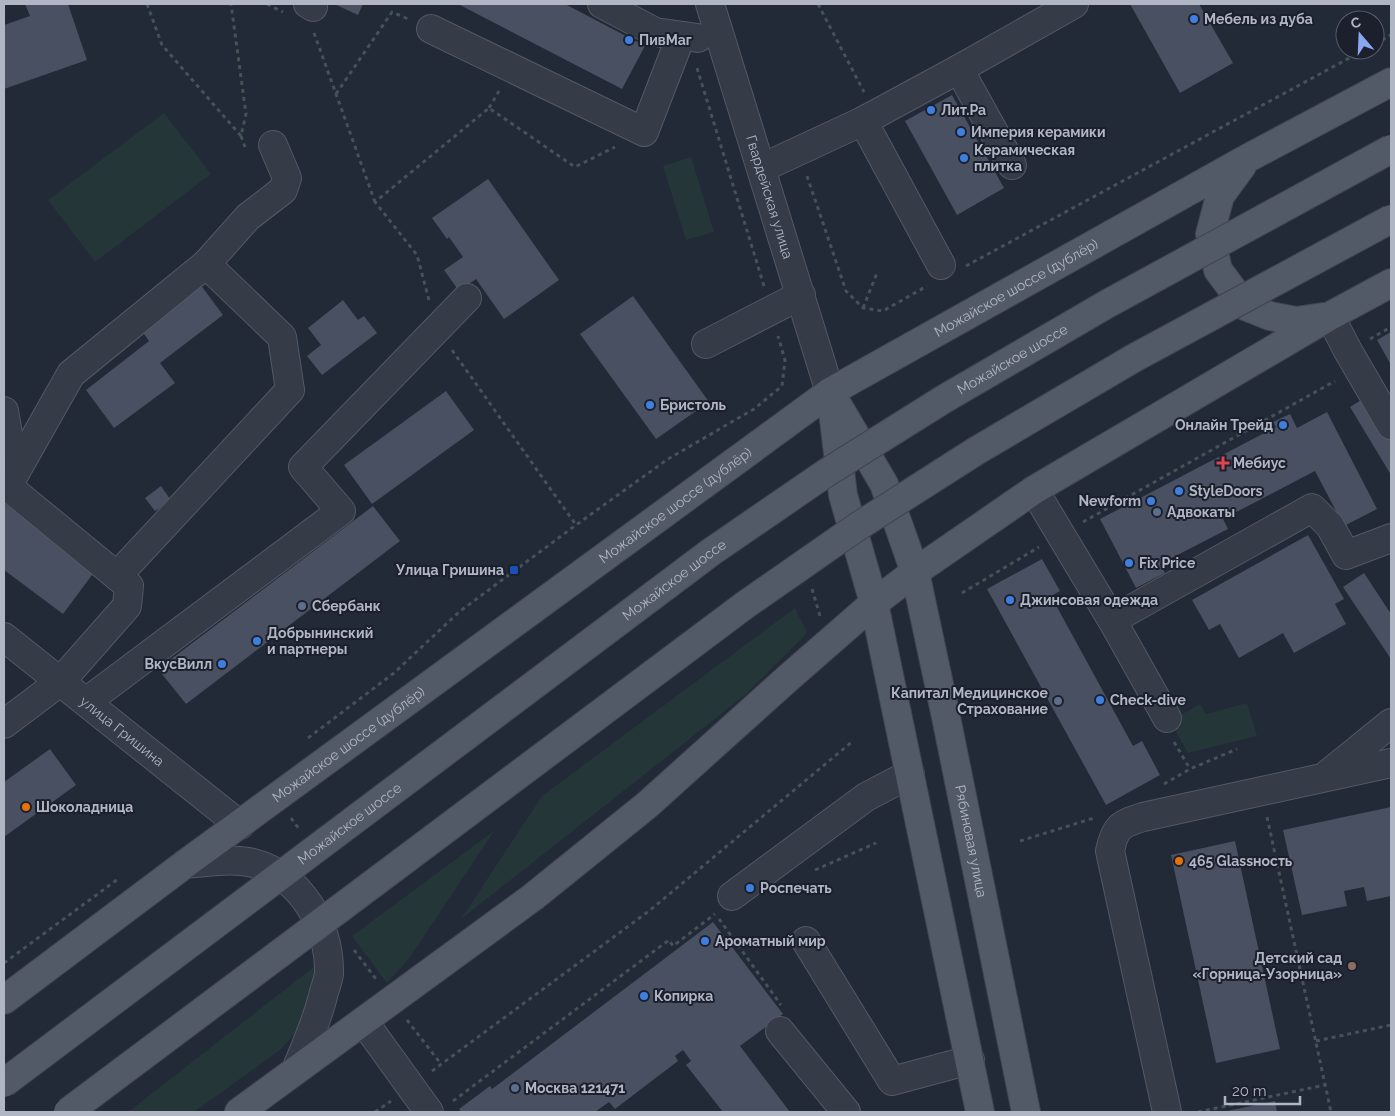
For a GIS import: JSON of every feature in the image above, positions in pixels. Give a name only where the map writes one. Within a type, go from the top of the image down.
[{"type":"main road","name":"Можайское шоссе (дублёр)","points":[[4,1000],[185,864],[830,392],[1248,158],[1391,82]]},
{"type":"main road","name":"Можайское шоссе","points":[[4,1083],[711,552],[826,473],[944,399],[1107,304],[1391,149]]},
{"type":"main road","points":[[1248,158],[1220,196],[1210,234],[1218,270],[1244,306],[1270,316],[1296,321],[1330,316]]},
{"type":"main road","points":[[68,1112],[745,605],[857,526],[976,451],[1134,358],[1391,219]]},
{"type":"main road","points":[[239,1112],[533,897],[647,805],[787,678],[874,603],[952,545],[1034,490],[1330,316],[1391,283]]},
{"type":"main road","points":[[830,392],[843,495],[874,603],[980,1112]]},
{"type":"main road","name":"Рябиновая улица","points":[[830,392],[884,484],[915,572],[1026,1112]]},
{"type":"street","points":[[602,4],[655,32],[722,41]]},
{"type":"street","name":"Гвардейская улица","points":[[710,4],[830,392]]},
{"type":"street","points":[[762,168],[869,118],[1074,4]]},
{"type":"street","points":[[431,29],[644,132],[684,36]]},
{"type":"street","points":[[959,69],[1012,164]]},
{"type":"street","points":[[869,118],[946,272]]},
{"type":"street","points":[[4,411],[15,473],[72,374],[206,264],[248,217],[283,190],[286,178],[273,145]]},
{"type":"street","points":[[117,576],[290,390],[282,337],[206,264]]},
{"type":"street","points":[[706,344],[801,295]]},
{"type":"street","points":[[86,702],[341,511],[304,467],[467,298]]},
{"type":"street","points":[[1330,316],[1391,425]]},
{"type":"street","points":[[4,724],[60,682],[127,606],[129,586],[6,485]]},
{"type":"street","points":[[1034,490],[1112,620],[1167,718]]},
{"type":"street","points":[[1112,620],[1312,508],[1330,526],[1346,555],[1391,538]]},
{"type":"street","name":"улица Гришина","points":[[4,637],[240,825]]},
{"type":"street","points":[[1323,778],[1391,723]]},
{"type":"street","points":[[1166,1112],[1110,851],[1113,835],[1125,822],[1143,817],[1391,763]]},
{"type":"street","points":[[732,896],[866,797],[910,774]]},
{"type":"street","points":[[185,864],[224,861],[252,863],[278,874],[299,891],[314,913],[326,940],[329,975],[319,1013],[296,1070]]},
{"type":"street","points":[[806,941],[892,1081],[970,1060]]},
{"type":"street","points":[[364,1022],[410,1086],[438,1109]]},
{"type":"street","points":[[780,1031],[846,1112]]},
{"type":"path","points":[[147,4],[162,45],[241,136],[246,114],[231,4]]},
{"type":"path","points":[[267,4],[306,13],[375,202],[416,255],[437,329],[576,525]]},
{"type":"path","points":[[818,4],[869,118]]},
{"type":"path","points":[[336,94],[392,12],[431,29]]},
{"type":"path","points":[[307,739],[394,673],[459,612],[576,525],[668,459],[754,408],[782,386],[784,360],[771,310],[684,36]]},
{"type":"path","points":[[810,168],[807,176],[846,291],[863,308],[883,311],[946,272],[1345,60]]},
{"type":"path","points":[[375,202],[489,108],[575,167],[644,132]]},
{"type":"path","points":[[863,308],[877,273]]},
{"type":"path","points":[[962,594],[1061,534],[1341,377],[1348,351],[1391,327]]},
{"type":"path","points":[[410,1086],[650,911],[852,741]]},
{"type":"path","points":[[1020,841],[1093,818]]},
{"type":"path","points":[[1271,833],[1331,1112]]},
{"type":"path","points":[[813,870],[876,843]]},
{"type":"path","points":[[4,963],[120,877]]},
{"type":"path","points":[[438,1109],[669,940],[673,946],[715,914],[793,1021],[780,1031]]},
{"type":"path","points":[[1316,1041],[1391,1024]]},
{"type":"path","points":[[1198,1112],[1325,1085]]},
{"type":"shaded area","points":[[164,113],[211,174],[95,262],[48,200]]},
{"type":"shaded area","points":[[691,157],[714,232],[686,240],[663,166]]},
{"type":"shaded area","points":[[795,608],[807,633],[744,696],[461,919],[542,796]]},
{"type":"shaded area","points":[[1247,703],[1257,736],[1188,753],[1170,721],[1200,704],[1206,714]]},
{"type":"shaded area","points":[[494,831],[408,960],[387,983],[352,936]]},
{"type":"shaded area","points":[[319,963],[301,1027],[280,1050],[194,1112],[128,1112]]},
{"type":"building","points":[[25,4],[68,4],[87,60],[4,89],[4,25],[30,16]]},
{"type":"building","points":[[334,4],[363,4],[358,15]]},
{"type":"building","points":[[458,4],[565,4],[645,46],[622,89]]},
{"type":"building","points":[[1130,4],[1199,4],[1233,63],[1180,93]]},
{"type":"building","points":[[952,95],[1004,188],[957,215],[905,121]]},
{"type":"building","points":[[488,179],[559,280],[504,319],[476,279],[459,291],[444,270],[463,257],[432,218]]},
{"type":"building","points":[[197,280],[223,315],[160,363],[175,383],[114,428],[86,390],[149,341],[137,324]]},
{"type":"building","points":[[633,296],[709,402],[656,439],[580,334]]},
{"type":"building","points":[[343,300],[358,320],[364,316],[377,333],[322,375],[307,356],[321,345],[308,328]]},
{"type":"building","points":[[1391,332],[1391,365],[1377,340]]},
{"type":"building","points":[[446,391],[474,430],[372,504],[344,465]]},
{"type":"building","points":[[1366,397],[1391,438],[1391,475],[1350,407]]},
{"type":"building","points":[[1327,412],[1377,509],[1344,526],[1315,471],[1223,519],[1228,529],[1160,564],[1165,573],[1136,588],[1100,519],[1276,427],[1273,422],[1290,414],[1297,428]]},
{"type":"building","points":[[161,486],[175,506],[168,512],[163,506],[155,511],[145,498]]},
{"type":"building","points":[[4,503],[95,571],[63,614],[4,570]]},
{"type":"building","points":[[373,506],[400,541],[186,704],[158,669]]},
{"type":"building","points":[[1308,535],[1344,599],[1335,604],[1346,624],[1294,653],[1283,633],[1239,658],[1220,624],[1209,630],[1192,600]]},
{"type":"building","points":[[1042,559],[1060,591],[1051,596],[1133,746],[1142,741],[1160,775],[1106,805],[987,589]]},
{"type":"building","points":[[1364,573],[1391,614],[1391,659],[1343,587]]},
{"type":"building","points":[[50,749],[76,785],[4,837],[4,782]]},
{"type":"building","points":[[1391,807],[1391,896],[1367,901],[1364,887],[1344,891],[1347,906],[1302,915],[1283,830]]},
{"type":"building","points":[[1235,841],[1280,1049],[1216,1063],[1171,855]]},
{"type":"building","points":[[713,922],[783,1014],[740,1046],[790,1112],[723,1112],[686,1065],[691,1061],[683,1050],[675,1056],[678,1061],[615,1109],[609,1102],[595,1112],[461,1112],[459,1109],[490,1086],[492,1089]]},
{"type":"building","points":[[1275,1101],[1277,1112],[1227,1112],[1227,1111]]},
{"type":"place","name":"Мебель из дуба","points":[[1194,19]]},
{"type":"place","name":"ПивМаг","points":[[629,40]]},
{"type":"place","name":"Лит.Ра","points":[[931,110]]},
{"type":"place","name":"Империя керамики","points":[[961,132]]},
{"type":"place","name":"Керамическая плитка","points":[[964,158]]},
{"type":"place","name":"Бристоль","points":[[650,405]]},
{"type":"place","name":"Онлайн Трейд","points":[[1283,425]]},
{"type":"place","name":"Мебиус","points":[[1223,463]]},
{"type":"place","name":"StyleDoors","points":[[1179,491]]},
{"type":"place","name":"Newform","points":[[1151,501]]},
{"type":"place","name":"Адвокаты","points":[[1157,512]]},
{"type":"place","name":"Fix Price","points":[[1129,563]]},
{"type":"place","name":"Улица Гришина","points":[[514,570]]},
{"type":"place","name":"Джинсовая одежда","points":[[1010,600]]},
{"type":"place","name":"Сбербанк","points":[[302,606]]},
{"type":"place","name":"Добрынинский и партнеры","points":[[257,641]]},
{"type":"place","name":"ВкусВилл","points":[[222,664]]},
{"type":"place","name":"Check-dive","points":[[1100,700]]},
{"type":"place","name":"Капитал Медицинское Страхование","points":[[1058,701]]},
{"type":"place","name":"Шоколадница","points":[[26,807]]},
{"type":"place","name":"465 Glassность","points":[[1179,861]]},
{"type":"place","name":"Роспечать","points":[[750,888]]},
{"type":"place","name":"Ароматный мир","points":[[705,941]]},
{"type":"place","name":"Детский сад «Горница-Узорница»","points":[[1352,966]]},
{"type":"place","name":"Копирка","points":[[644,996]]},
{"type":"place","name":"Москва 121471","points":[[515,1088]]}]
